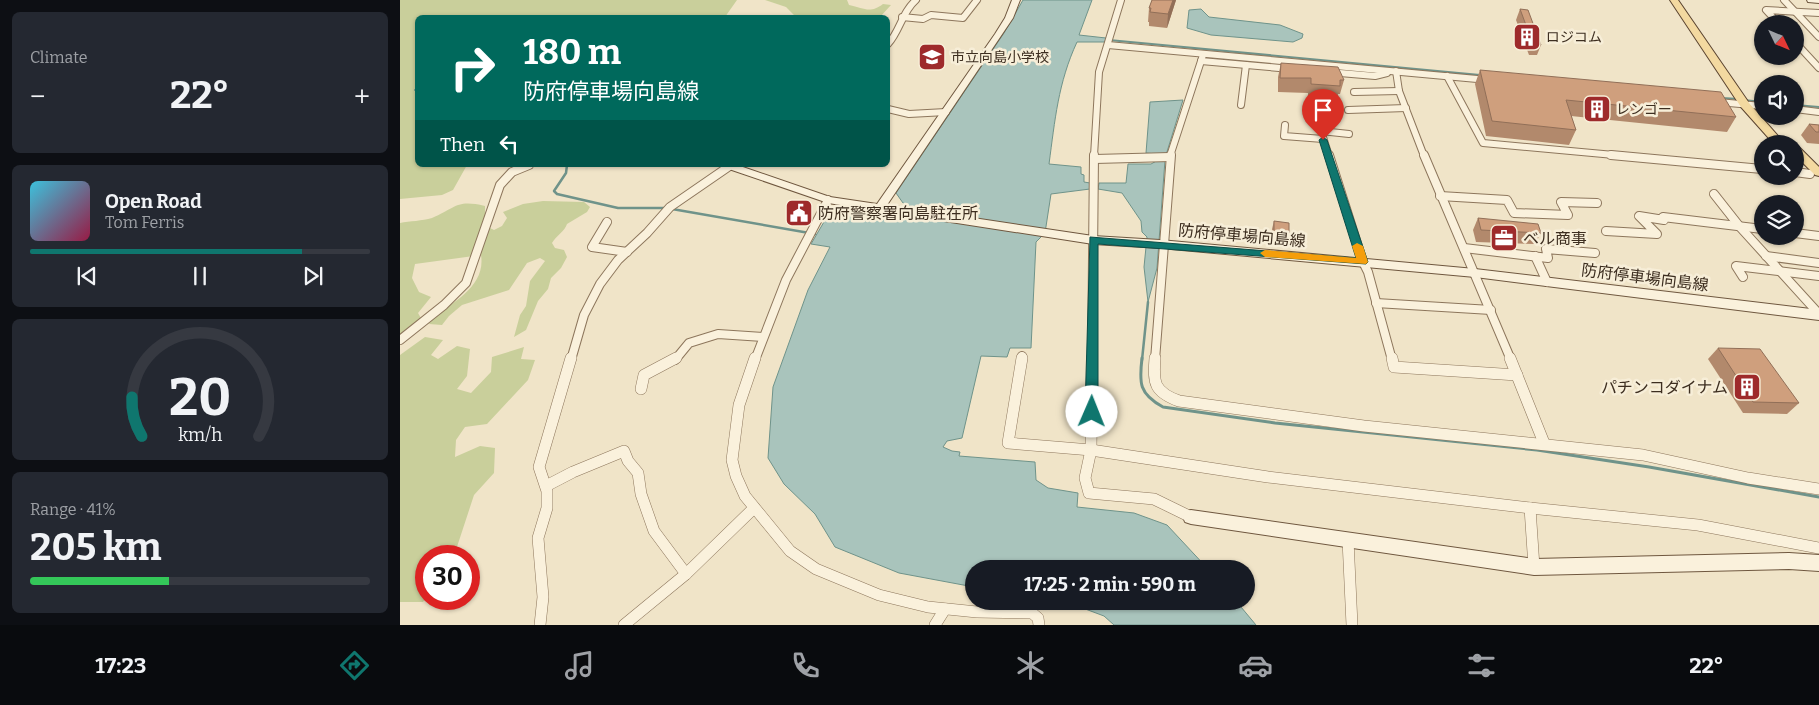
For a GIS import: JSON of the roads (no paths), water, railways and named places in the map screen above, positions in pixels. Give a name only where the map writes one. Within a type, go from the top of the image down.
[{"type":"main road","points":[[880,207],[1004,26],[1016,0]]},
{"type":"main road","points":[[1674,0],[1754,105]]},
{"type":"main road","points":[[1682,0],[1754,105]]},
{"type":"main road","points":[[1811,0],[1819,1]]},
{"type":"main road","points":[[1772,125],[1782,135]]},
{"type":"main road","points":[[1813,162],[1819,183]]},
{"type":"main road","points":[[1804,165],[1815,174]]},
{"type":"main road","name":"防府停車場向島線","points":[[733,167],[828,200],[1093,240],[1163,244],[1475,273],[1819,314]]},
{"type":"main road","points":[[1191,517],[1534,567],[1789,561],[1819,563]]},
{"type":"street","points":[[890,42],[895,37],[902,17],[910,4],[916,0]]},
{"type":"street","points":[[902,17],[923,19],[931,15],[963,18],[977,0]]},
{"type":"street","points":[[1121,0],[1099,72],[1094,134],[1091,450],[1085,475],[1085,487],[1089,493],[1154,499],[1191,517]]},
{"type":"street","points":[[1784,0],[1819,37]]},
{"type":"street","points":[[1771,15],[1766,10],[1819,13]]},
{"type":"street","points":[[1108,45],[1246,65],[1367,76],[1396,71]]},
{"type":"street","points":[[1804,52],[1819,68]]},
{"type":"street","points":[[1202,58],[1396,71],[1494,81]]},
{"type":"street","points":[[1202,58],[1170,157],[1153,379],[1155,386],[1170,398],[1179,401],[1364,426],[1544,443],[1644,455],[1748,478],[1819,489]]},
{"type":"street","points":[[1810,58],[1819,59]]},
{"type":"street","points":[[1242,105],[1246,65]]},
{"type":"street","points":[[1396,71],[1399,92],[1440,196],[1491,310],[1544,443]]},
{"type":"street","points":[[1447,76],[1483,143],[1754,168]]},
{"type":"street","points":[[1354,92],[1399,92]]},
{"type":"street","points":[[1706,101],[1754,105]]},
{"type":"street","points":[[1348,110],[1406,108]]},
{"type":"street","points":[[890,109],[909,114],[946,112]]},
{"type":"street","points":[[1804,110],[1819,112]]},
{"type":"street","points":[[1285,125],[1284,136],[1323,140]]},
{"type":"street","points":[[1348,134],[1321,131],[1362,262],[1368,272],[1394,367],[1517,375]]},
{"type":"street","points":[[1095,159],[1170,157]]},
{"type":"street","points":[[400,340],[460,290],[474,262],[500,185],[504,178],[512,172],[524,167]]},
{"type":"street","points":[[540,625],[543,597],[538,538],[547,508],[546,486],[539,467],[584,315],[600,284],[627,252],[681,198],[728,167]]},
{"type":"street","points":[[1714,194],[1766,256],[1819,314]]},
{"type":"street","points":[[1440,196],[1507,200],[1514,213],[1568,215],[1561,202],[1597,203]]},
{"type":"street","points":[[828,200],[786,280],[739,405],[732,460],[736,476],[745,496],[790,551],[816,569],[879,595],[945,609],[1032,613],[1038,618],[1039,625]]},
{"type":"street","points":[[1606,231],[1657,234],[1639,216],[1754,228]]},
{"type":"street","points":[[607,222],[592,247],[627,252]]},
{"type":"street","points":[[1804,234],[1819,236]]},
{"type":"street","points":[[1464,248],[1548,258],[1546,249],[1595,253]]},
{"type":"street","points":[[1536,256],[1547,282]]},
{"type":"street","points":[[1766,256],[1819,263]]},
{"type":"street","points":[[1743,277],[1736,266],[1819,276]]},
{"type":"street","points":[[1376,302],[1491,310]]},
{"type":"street","points":[[641,389],[644,376],[675,360],[689,343],[694,340],[718,334],[763,337]]},
{"type":"street","points":[[1022,356],[1008,443],[1091,450],[1268,477],[1530,508],[1698,525],[1819,548]]},
{"type":"street","points":[[546,486],[573,472],[624,451],[628,461],[638,473],[641,494],[654,531],[686,574]]},
{"type":"street","points":[[624,625],[686,574],[754,508]]},
{"type":"street","points":[[1530,508],[1534,567]]},
{"type":"street","points":[[1348,540],[1352,625]]},
{"type":"street","points":[[935,625],[945,609]]},
{"type":"water","points":[[1023,0],[1092,0],[1079,35],[1106,38],[1105,42],[1077,42],[1061,87],[1049,164],[1081,167],[1084,182],[1090,183],[1090,189],[1051,194],[1045,233],[1036,242],[1031,348],[1010,348],[1007,357],[981,356],[962,438],[947,441],[943,447],[960,452],[959,456],[1035,462],[1036,480],[1048,488],[1078,493],[1077,507],[1134,513],[1167,525],[1200,560],[965,560],[965,585],[899,573],[835,547],[815,514],[784,484],[768,458],[773,387],[808,290],[830,247],[811,244],[831,210],[880,216],[906,215],[912,207],[903,203],[896,193],[1004,33]]},
{"type":"water","points":[[1201,9],[1209,17],[1280,25],[1303,34],[1302,38],[1293,42],[1211,35],[1187,28],[1189,10]]},
{"type":"water","points":[[1183,100],[1166,155],[1146,153],[1150,102]]},
{"type":"water","points":[[1160,159],[1165,160],[1157,268],[1148,302],[1144,267],[1147,237],[1142,232],[1141,221],[1122,193],[1098,189],[1099,183],[1126,183],[1128,164],[1151,164]]},
{"type":"water","points":[[1088,610],[1244,610],[1256,625],[1114,625],[1104,616]]},
{"type":"waterway","points":[[1109,40],[1480,75]]},
{"type":"waterway","points":[[1722,98],[1739,99]]},
{"type":"waterway","points":[[1744,100],[1754,101]]},
{"type":"waterway","points":[[1804,106],[1819,107]]},
{"type":"waterway","points":[[567,167],[566,173],[554,191],[557,194],[618,208],[667,208]]},
{"type":"waterway","points":[[672,209],[815,234]]},
{"type":"waterway","points":[[1142,360],[1148,302]]},
{"type":"waterway","points":[[1142,358],[1142,387],[1149,397],[1163,407],[1275,423],[1537,450],[1649,467],[1819,497]]},
{"type":"place","name":"ロジコム","points":[[1527,37]]},
{"type":"place","name":"市立向島小学校","points":[[932,57]]},
{"type":"place","name":"レンゴー","points":[[1597,109]]},
{"type":"place","name":"防府警察署向島駐在所","points":[[799,213]]},
{"type":"place","name":"ベル商事","points":[[1504,238]]},
{"type":"place","name":"パチンコダイナム","points":[[1747,387]]}]
